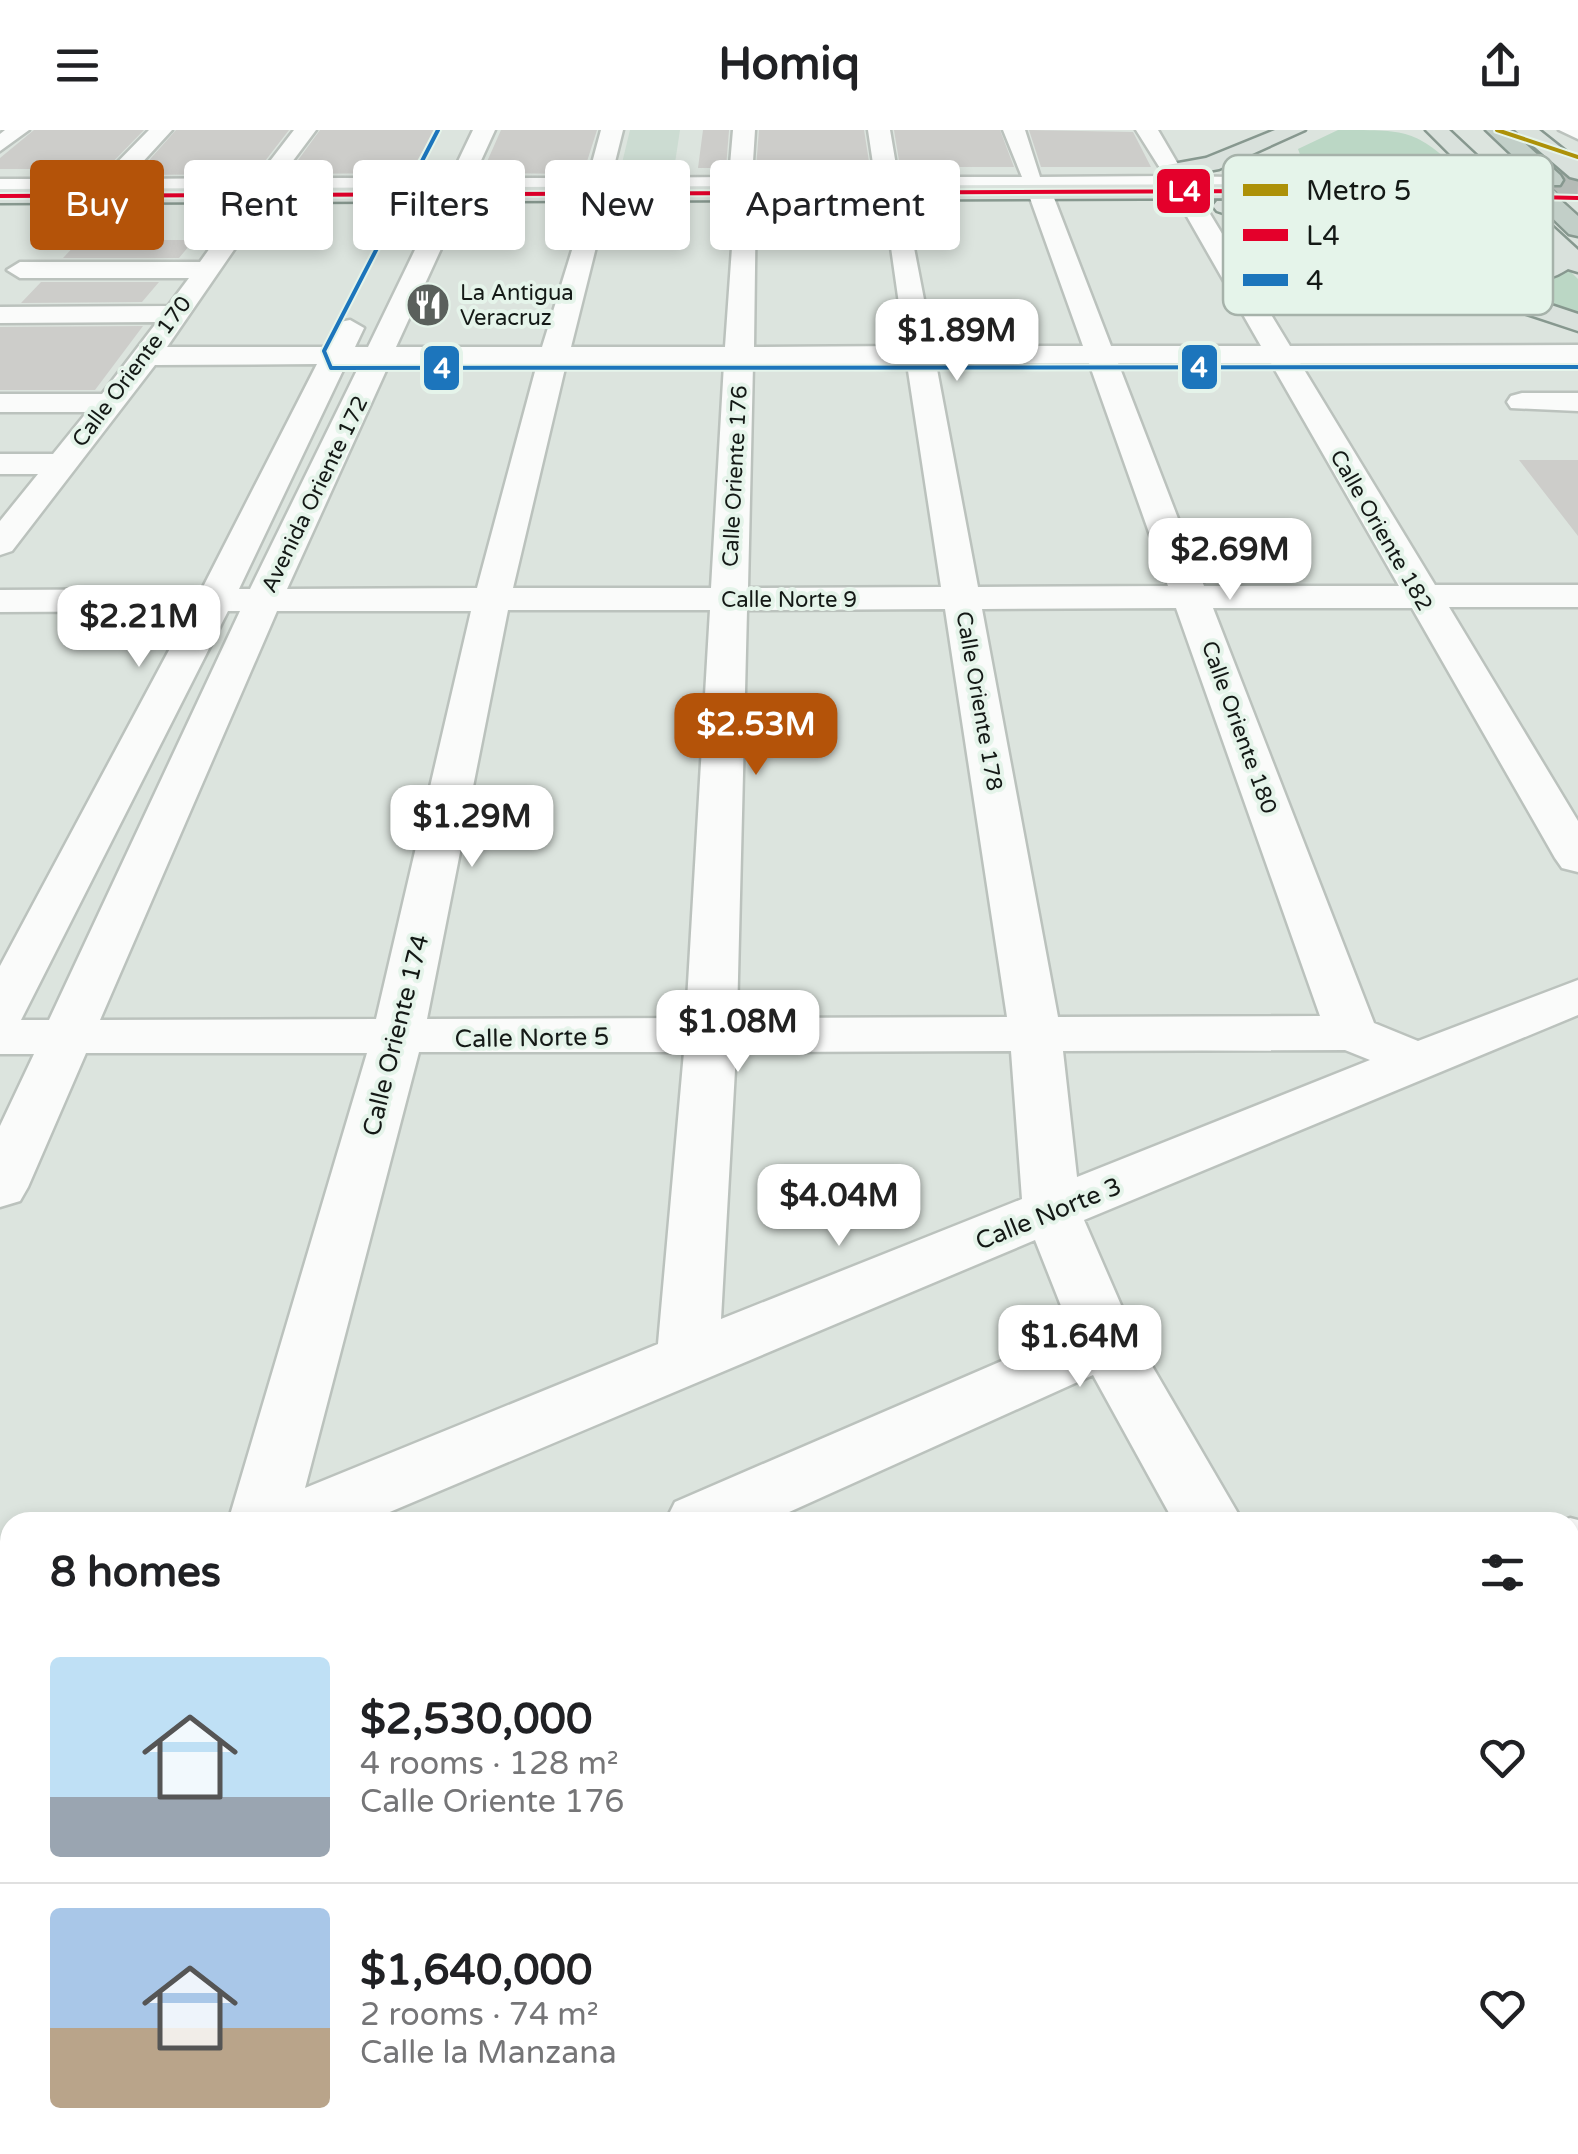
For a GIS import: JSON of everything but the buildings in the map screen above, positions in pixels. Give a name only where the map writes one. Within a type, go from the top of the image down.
[{"type":"highway","points":[[1497,130],[1519,155]]},
{"type":"highway","points":[[1452,134],[1468,155]]},
{"type":"highway","points":[[1553,192],[1578,202]]},
{"type":"highway","points":[[1553,196],[1573,247]]},
{"type":"main road","points":[[1233,155],[1294,130]]},
{"type":"main road","points":[[1278,155],[1282,146],[1318,130]]},
{"type":"main road","points":[[1419,130],[1452,134],[1468,155]]},
{"type":"main road","points":[[1526,130],[1578,172]]},
{"type":"main road","points":[[1542,130],[1578,142]]},
{"type":"main road","points":[[1180,185],[1223,159]]},
{"type":"main road","points":[[960,195],[1036,186],[1180,185],[1223,205]]},
{"type":"main road","points":[[960,186],[1223,187]]},
{"type":"main road","points":[[0,189],[30,189]]},
{"type":"main road","points":[[1553,267],[1573,247]]},
{"type":"main road","points":[[1553,315],[1578,323]]},
{"type":"street","points":[[0,144],[18,130]]},
{"type":"street","points":[[132,160],[161,130]]},
{"type":"street","name":"Calle Oriente 170","points":[[284,160],[305,130]]},
{"type":"street","name":"Avenida Oriente 172","points":[[445,160],[452,130]]},
{"type":"street","name":"Avenida Oriente 172","points":[[461,160],[484,130]]},
{"type":"street","name":"Calle Oriente 174","points":[[605,160],[612,130]]},
{"type":"street","name":"Calle Oriente 176","points":[[743,160],[744,130]]},
{"type":"street","name":"Calle Oriente 178","points":[[879,130],[885,160]]},
{"type":"street","name":"Calle Oriente 180","points":[[1014,130],[1192,596],[1352,1033]]},
{"type":"street","name":"Calle Oriente 182","points":[[1147,130],[1223,258]]},
{"type":"street","points":[[1570,130],[1578,132]]},
{"type":"street","points":[[525,189],[1223,187]]},
{"type":"street","points":[[0,189],[353,189]]},
{"type":"street","points":[[0,292],[41,250]]},
{"type":"street","name":"Calle Oriente 170","points":[[0,544],[147,356],[219,250]]},
{"type":"street","name":"Avenida Oriente 172","points":[[0,1013],[215,600],[336,356],[401,250]]},
{"type":"street","name":"Avenida Oriente 172","points":[[0,1188],[263,600],[380,356],[417,250]]},
{"type":"street","name":"Calle Oriente 174","points":[[265,1512],[397,1038],[492,600],[582,250]]},
{"type":"street","name":"Calle Oriente 176","points":[[688,1358],[711,1034],[727,599],[742,355],[743,250]]},
{"type":"street","name":"Calle Oriente 178","points":[[901,250],[1034,1032],[1052,1212],[1106,1342],[1203,1512]]},
{"type":"street","points":[[20,270],[205,270]]},
{"type":"street","points":[[0,315],[176,314]]},
{"type":"street","name":"Calle Oriente 182","points":[[1256,315],[1578,858]]},
{"type":"street","points":[[147,356],[1578,354]]},
{"type":"street","points":[[1522,402],[1578,402]]},
{"type":"street","points":[[0,403],[110,404]]},
{"type":"street","points":[[0,464],[62,464]]},
{"type":"street","name":"Calle Norte 9","points":[[0,601],[1578,596]]},
{"type":"street","name":"Calle Norte 3","points":[[320,1512],[1578,996]]},
{"type":"street","name":"Calle Norte 5","points":[[0,1038],[1352,1033],[1418,1062]]},
{"type":"street","points":[[721,1512],[1106,1342]]},
{"type":"shaded area","points":[[630,130],[680,130],[675,160],[623,160]]},
{"type":"green space","points":[[1338,130],[1383,131],[1411,136],[1442,155],[1300,155],[1298,149]]},
{"type":"green space","points":[[1570,271],[1578,279],[1578,313],[1553,305],[1553,275]]},
{"type":"tunnel","points":[[1553,184],[1578,185]]},
{"type":"tunnel","points":[[1553,188],[1578,189]]},
{"type":"metro line","name":"5","points":[[1497,130],[1578,157]]},
{"type":"transit line","name":"4","points":[[438,130],[324,351],[331,368],[1578,367]]},
{"type":"transit line","name":"L4","points":[[0,196],[1223,191]]},
{"type":"transit line","name":"L4","points":[[1553,197],[1578,198]]},
{"type":"place","name":"La Antigua Veracruz","points":[[428,305]]}]
